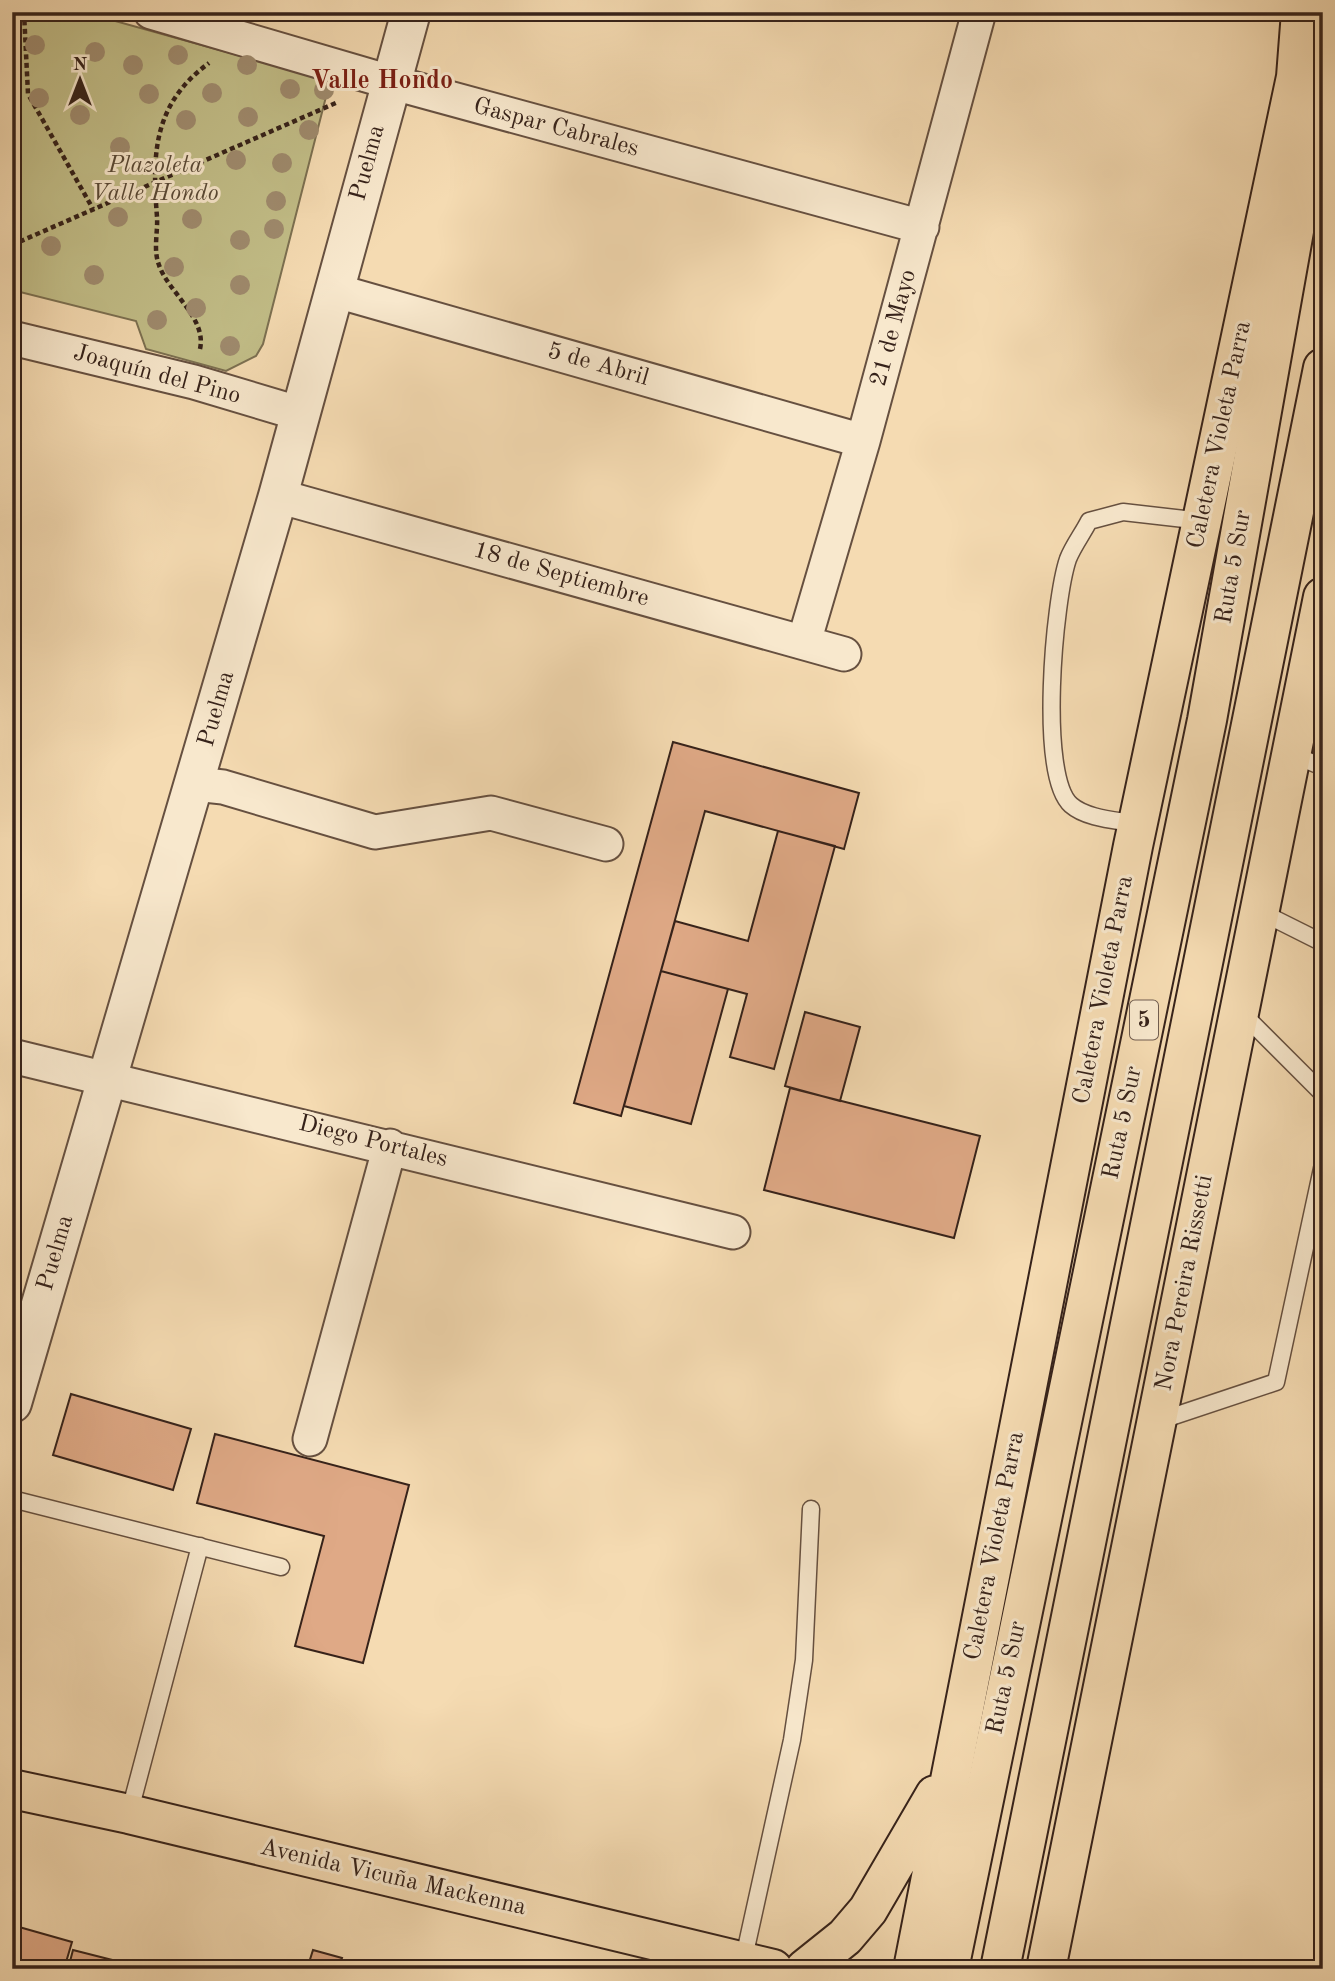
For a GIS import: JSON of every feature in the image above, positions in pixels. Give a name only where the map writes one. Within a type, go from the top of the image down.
[{"type":"main road","name":"Caletera Violeta Parra","points":[[913,1969],[1137,824],[1296,77],[1301,12]]},
{"type":"main road","name":"Ruta 5 Sur","points":[[949,1969],[1207,720],[1323,68]]},
{"type":"main road","name":"Ruta 5 Sur","points":[[1000,1969],[1323,368]]},
{"type":"main road","name":"Nora Pereira Rissetti","points":[[1046,1969],[1159,1421],[1259,911],[1307,761],[1323,597]]},
{"type":"main road","points":[[805,1969],[845,1937],[868,1910],[924,1819],[955,1751]]},
{"type":"main road","name":"Avenida Vicuña Mackenna","points":[[12,1789],[129,1814],[758,1965]]},
{"type":"street","name":"Gaspar Cabrales","points":[[151,12],[390,82],[922,227]]},
{"type":"street","name":"Puelma","points":[[12,1403],[278,496],[411,12]]},
{"type":"street","name":"21 de Mayo","points":[[804,642],[922,227],[973,14]]},
{"type":"street","name":"5 de Abril","points":[[333,290],[863,441]]},
{"type":"street","name":"Joaquín del Pino","points":[[12,338],[194,382],[301,414]]},
{"type":"street","name":"18 de Septiembre","points":[[278,496],[844,654]]},
{"type":"street","points":[[195,784],[223,787],[375,832],[491,813],[606,844]]},
{"type":"street","name":"Diego Portales","points":[[12,1056],[390,1146],[733,1232]]},
{"type":"street","points":[[310,1439],[390,1146]]},
{"type":"lane","points":[[1137,824],[1098,817],[1071,806],[1057,785],[1051,730],[1054,643],[1068,558],[1089,522],[1101,518],[1123,512],[1202,521]]},
{"type":"lane","points":[[1259,911],[1323,943]]},
{"type":"lane","points":[[1238,1009],[1323,1094]]},
{"type":"lane","points":[[1159,1421],[1276,1382],[1323,1164]]},
{"type":"lane","points":[[12,1499],[281,1567]]},
{"type":"lane","points":[[758,1965],[804,1660],[811,1509]]},
{"type":"lane","points":[[129,1814],[200,1546]]},
{"type":"path","points":[[24,12],[28,94],[93,209]]},
{"type":"path","points":[[194,382],[201,344],[200,330],[167,284],[158,262],[153,181],[158,133],[180,93],[204,67],[243,38]]},
{"type":"path","points":[[12,245],[305,114],[390,82]]},
{"type":"green space","name":"Plazoleta Valle Hondo","points":[[12,12],[83,12],[330,81],[263,344],[256,356],[226,371],[146,349],[136,321],[12,290]]},
{"type":"building","points":[[673,742],[859,793],[844,849],[705,811],[621,1116],[574,1103]]},
{"type":"building","points":[[778,831],[835,846],[774,1069],[730,1057],[747,994],[661,971],[675,921],[748,941]]},
{"type":"building","points":[[661,971],[728,989],[691,1124],[624,1106]]},
{"type":"building","points":[[805,1012],[860,1027],[840,1101],[785,1086]]},
{"type":"building","points":[[790,1088],[980,1136],[954,1238],[764,1190]]},
{"type":"building","points":[[71,1394],[191,1429],[173,1490],[53,1455]]},
{"type":"building","points":[[215,1434],[409,1485],[363,1663],[295,1646],[324,1536],[197,1503]]},
{"type":"building","points":[[12,1925],[72,1942],[64,1969],[12,1969]]},
{"type":"building","points":[[73,1950],[136,1966],[135,1969],[68,1969]]},
{"type":"building","points":[[313,1950],[342,1958],[338,1969],[307,1969]]},
{"type":"district","name":"Valle Hondo","points":[[382,81]]}]
